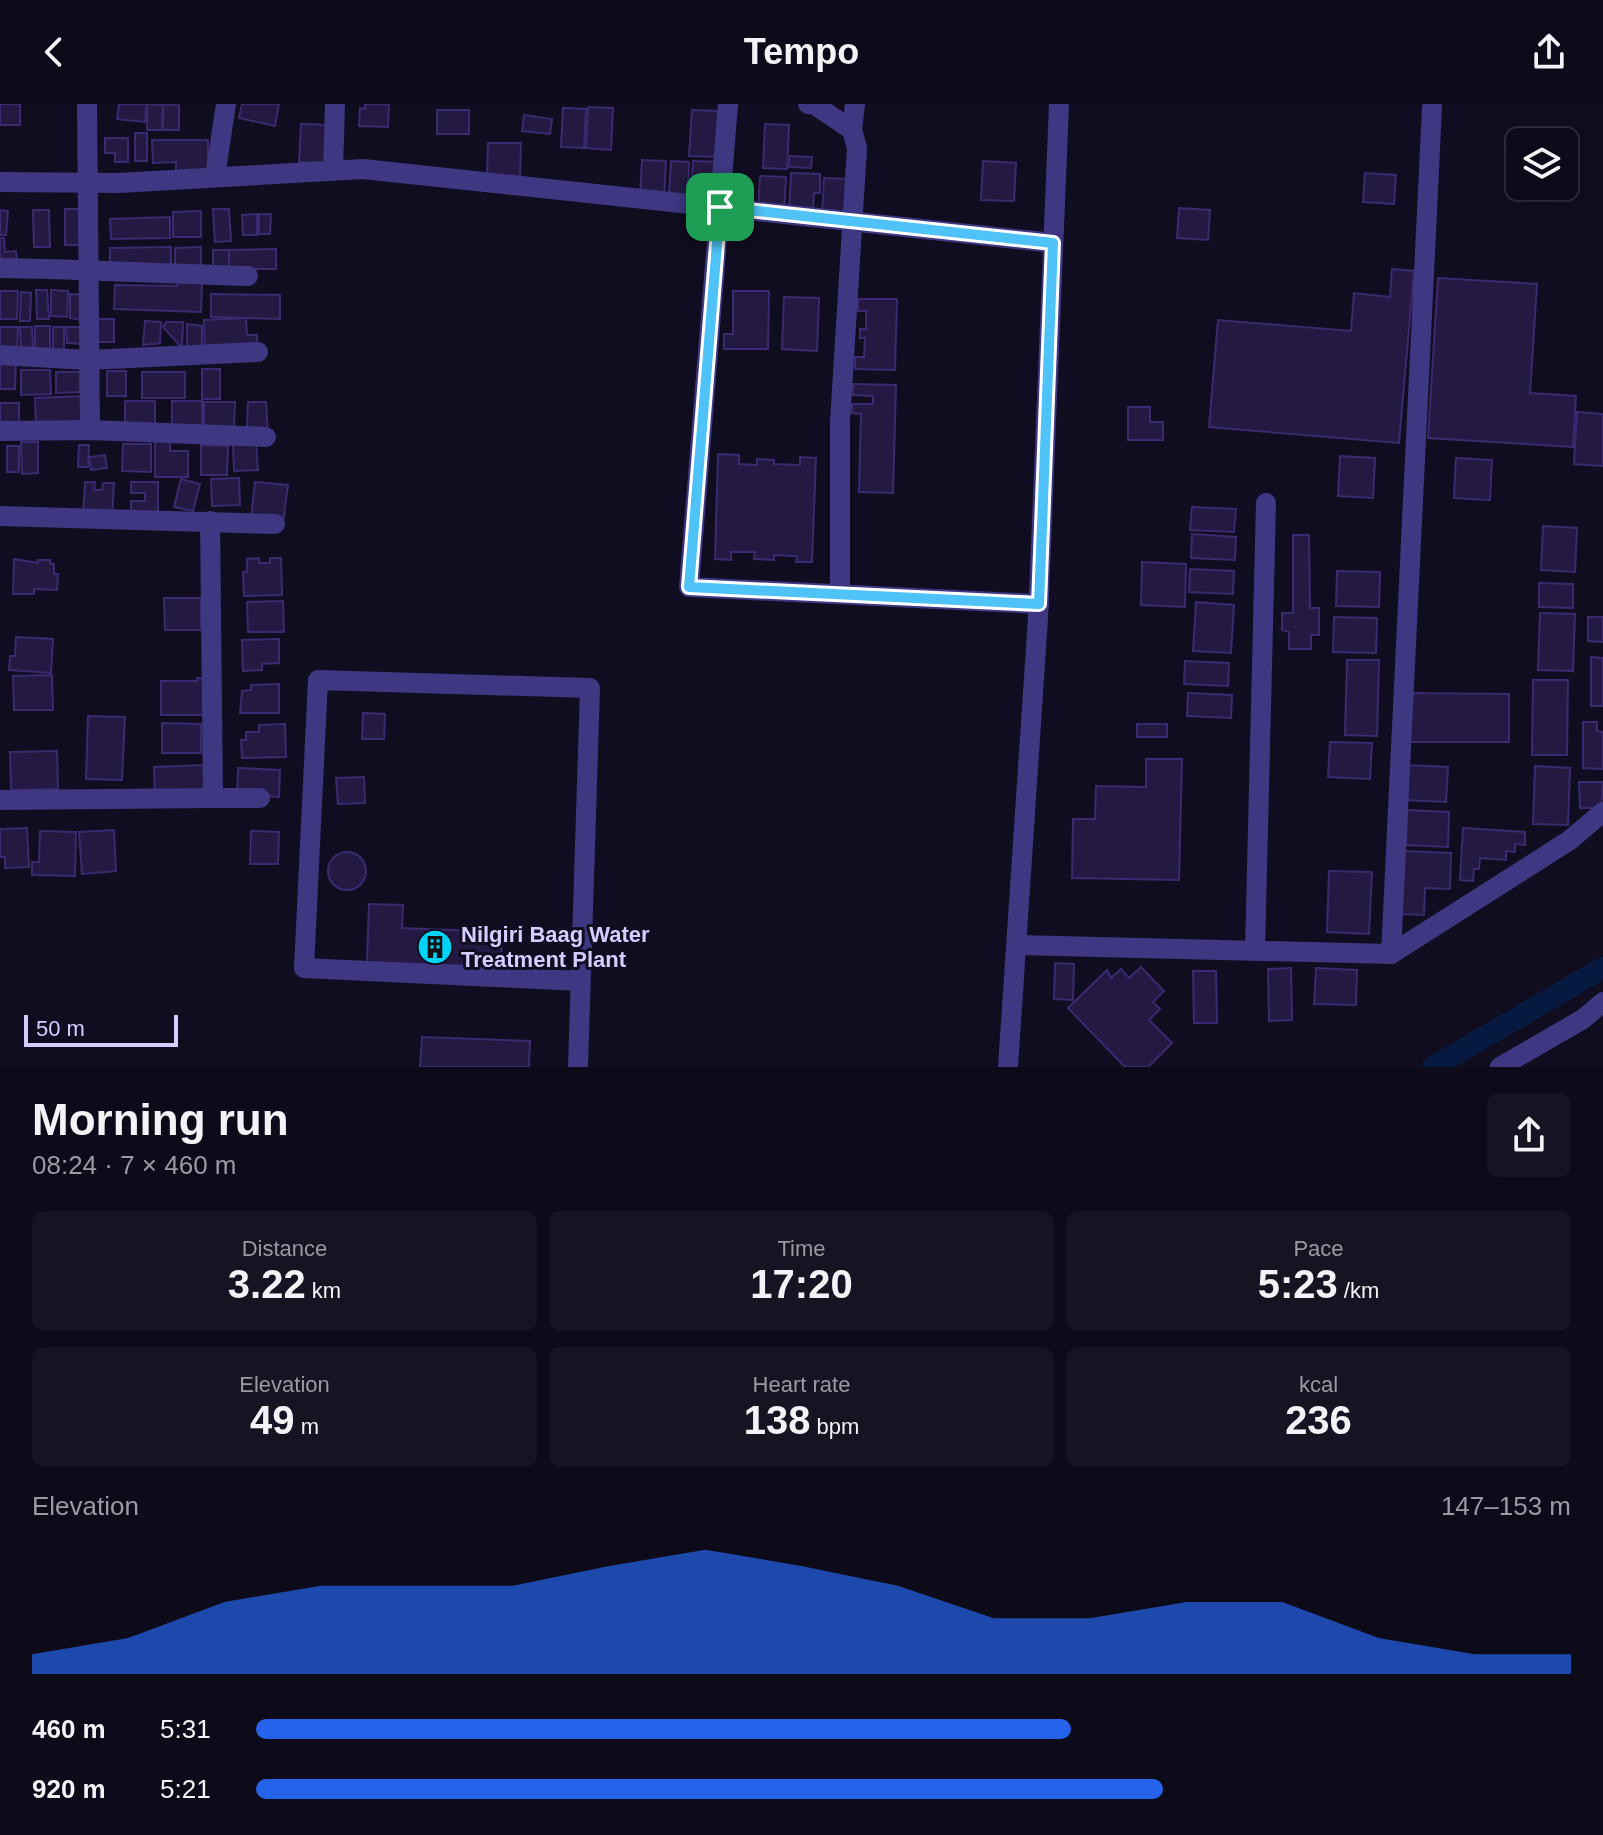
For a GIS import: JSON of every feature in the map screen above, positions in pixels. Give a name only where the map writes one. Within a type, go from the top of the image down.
[{"type":"street","points":[[87,104],[90,430]]},
{"type":"street","points":[[215,177],[226,104]]},
{"type":"street","points":[[333,171],[335,104]]},
{"type":"street","points":[[728,104],[689,587],[1039,604]]},
{"type":"street","points":[[808,104],[846,119],[857,148],[840,422],[840,594]]},
{"type":"street","points":[[846,119],[855,104]]},
{"type":"street","points":[[1008,1067],[1039,604],[1059,104]]},
{"type":"street","points":[[1391,954],[1432,108]]},
{"type":"street","points":[[0,182],[89,183],[363,169],[1053,243]]},
{"type":"street","points":[[0,268],[248,276]]},
{"type":"street","points":[[0,355],[88,360],[258,352]]},
{"type":"street","points":[[0,431],[90,430],[266,437]]},
{"type":"street","points":[[1255,950],[1266,503]]},
{"type":"street","points":[[0,516],[275,524]]},
{"type":"street","points":[[210,521],[213,798]]},
{"type":"street","points":[[578,1067],[590,688],[318,680],[304,968],[580,981]]},
{"type":"street","points":[[0,800],[260,798]]},
{"type":"street","points":[[1017,945],[1391,954],[1570,840],[1603,812]]},
{"type":"street","points":[[1500,1067],[1583,1019],[1603,1002]]},
{"type":"building","points":[[0,104],[20,104],[20,125],[0,125]]},
{"type":"building","points":[[119,104],[147,104],[145,122],[117,119]]},
{"type":"building","points":[[147,104],[163,105],[162,130],[147,130]]},
{"type":"building","points":[[179,104],[179,130],[163,130],[163,105]]},
{"type":"building","points":[[242,104],[279,104],[275,126],[239,118]]},
{"type":"building","points":[[365,104],[389,104],[388,127],[359,126],[360,108],[365,109]]},
{"type":"building","points":[[588,107],[613,108],[611,150],[586,148]]},
{"type":"building","points":[[563,108],[586,109],[584,148],[561,147]]},
{"type":"building","points":[[437,110],[469,110],[469,134],[437,134]]},
{"type":"building","points":[[692,110],[720,111],[718,157],[689,156]]},
{"type":"building","points":[[524,115],[552,119],[550,134],[522,131]]},
{"type":"building","points":[[301,124],[334,125],[327,163],[299,162]]},
{"type":"building","points":[[765,124],[789,125],[787,169],[763,168]]},
{"type":"building","points":[[135,133],[147,133],[147,161],[135,161]]},
{"type":"building","points":[[105,138],[128,138],[128,162],[115,162],[115,153],[105,153]]},
{"type":"building","points":[[152,140],[208,140],[208,173],[176,173],[176,162],[153,163]]},
{"type":"building","points":[[488,143],[521,143],[520,178],[487,177]]},
{"type":"building","points":[[790,156],[812,157],[811,168],[789,167]]},
{"type":"building","points":[[642,160],[666,161],[664,197],[640,196]]},
{"type":"building","points":[[671,161],[689,162],[688,196],[669,195]]},
{"type":"building","points":[[693,161],[722,162],[711,202],[691,201]]},
{"type":"building","points":[[983,161],[1016,163],[1014,201],[981,200]]},
{"type":"building","points":[[791,173],[820,174],[820,193],[814,193],[813,212],[789,211]]},
{"type":"building","points":[[1365,173],[1396,175],[1394,204],[1363,202]]},
{"type":"building","points":[[760,176],[786,177],[784,212],[758,211]]},
{"type":"building","points":[[824,178],[848,179],[846,217],[822,216]]},
{"type":"building","points":[[1179,208],[1210,210],[1208,240],[1177,238]]},
{"type":"building","points":[[65,209],[84,209],[84,245],[65,245]]},
{"type":"building","points":[[213,209],[229,209],[231,241],[215,242]]},
{"type":"building","points":[[0,210],[8,211],[6,235],[0,235]]},
{"type":"building","points":[[33,210],[49,210],[50,247],[34,247]]},
{"type":"building","points":[[201,211],[201,237],[173,237],[173,212]]},
{"type":"building","points":[[257,214],[257,235],[243,235],[242,215]]},
{"type":"building","points":[[259,214],[271,214],[270,234],[259,234]]},
{"type":"building","points":[[170,217],[170,238],[111,239],[110,219]]},
{"type":"building","points":[[0,238],[4,238],[5,252],[16,251],[17,263],[0,264]]},
{"type":"building","points":[[171,247],[171,268],[110,269],[110,248]]},
{"type":"building","points":[[201,247],[201,269],[175,270],[175,248]]},
{"type":"building","points":[[276,249],[276,269],[229,269],[229,250]]},
{"type":"building","points":[[213,250],[229,250],[229,269],[213,269]]},
{"type":"building","points":[[1392,269],[1414,271],[1399,443],[1209,427],[1218,320],[1351,331],[1354,293],[1390,297]]},
{"type":"building","points":[[1438,278],[1537,284],[1530,393],[1576,396],[1573,447],[1428,438]]},
{"type":"building","points":[[178,280],[202,281],[201,312],[114,309],[115,285],[177,286]]},
{"type":"building","points":[[36,290],[47,290],[49,319],[37,319]]},
{"type":"building","points":[[51,290],[68,291],[67,317],[51,316]]},
{"type":"building","points":[[0,291],[18,291],[17,319],[0,319]]},
{"type":"building","points":[[733,291],[769,291],[768,349],[724,349],[724,334],[733,334]]},
{"type":"building","points":[[21,292],[31,293],[30,321],[20,321]]},
{"type":"building","points":[[70,294],[84,295],[82,320],[70,318]]},
{"type":"building","points":[[211,294],[280,295],[280,319],[211,317]]},
{"type":"building","points":[[784,297],[819,298],[817,351],[782,349]]},
{"type":"building","points":[[858,299],[897,299],[895,370],[855,369],[855,357],[864,357],[865,338],[860,338],[860,329],[866,329],[866,311],[858,311]]},
{"type":"building","points":[[246,318],[247,335],[257,335],[258,350],[205,352],[204,320]]},
{"type":"building","points":[[94,319],[114,319],[114,342],[95,342]]},
{"type":"building","points":[[145,321],[161,322],[160,343],[143,345]]},
{"type":"building","points":[[166,322],[183,322],[182,348],[163,327]]},
{"type":"building","points":[[187,324],[202,326],[202,349],[187,350]]},
{"type":"building","points":[[35,326],[50,326],[50,349],[35,349]]},
{"type":"building","points":[[0,327],[18,327],[17,352],[0,352]]},
{"type":"building","points":[[20,327],[32,327],[33,350],[21,350]]},
{"type":"building","points":[[53,327],[64,327],[64,350],[53,350]]},
{"type":"building","points":[[66,327],[82,327],[81,344],[67,343]]},
{"type":"building","points":[[0,361],[16,362],[15,389],[0,389]]},
{"type":"building","points":[[202,369],[220,369],[220,399],[202,399]]},
{"type":"building","points":[[21,370],[50,370],[51,394],[21,395]]},
{"type":"building","points":[[107,371],[126,371],[126,396],[107,396]]},
{"type":"building","points":[[56,372],[80,372],[80,392],[56,393]]},
{"type":"building","points":[[142,372],[185,372],[185,398],[142,398]]},
{"type":"building","points":[[853,384],[896,385],[893,493],[859,492],[861,414],[852,413],[852,404],[873,404],[873,396],[853,395]]},
{"type":"building","points":[[83,396],[84,426],[36,427],[35,398]]},
{"type":"building","points":[[125,401],[155,401],[155,425],[125,425]]},
{"type":"building","points":[[172,401],[202,401],[202,429],[172,429]]},
{"type":"building","points":[[204,402],[235,402],[234,427],[204,426]]},
{"type":"building","points":[[248,402],[266,402],[268,432],[247,427]]},
{"type":"building","points":[[0,403],[19,403],[19,427],[0,427]]},
{"type":"building","points":[[1128,407],[1150,407],[1150,422],[1163,422],[1163,440],[1128,440]]},
{"type":"building","points":[[1577,412],[1603,414],[1603,466],[1574,464]]},
{"type":"building","points":[[155,440],[170,440],[170,451],[188,451],[188,477],[155,477]]},
{"type":"building","points":[[21,442],[38,442],[38,473],[22,474]]},
{"type":"building","points":[[256,442],[258,470],[234,471],[233,443]]},
{"type":"building","points":[[123,444],[151,444],[151,472],[122,471]]},
{"type":"building","points":[[79,445],[89,445],[88,467],[78,467]]},
{"type":"building","points":[[201,445],[228,446],[227,475],[201,475]]},
{"type":"building","points":[[7,446],[19,446],[19,472],[7,472]]},
{"type":"building","points":[[718,454],[739,455],[739,464],[757,465],[757,459],[774,460],[774,464],[800,465],[800,457],[816,458],[812,562],[796,562],[797,556],[774,555],[774,560],[754,559],[755,552],[731,552],[731,560],[715,559]]},
{"type":"building","points":[[105,455],[107,468],[91,470],[89,457]]},
{"type":"building","points":[[1340,456],[1375,458],[1373,498],[1338,496]]},
{"type":"building","points":[[1456,458],[1492,460],[1490,500],[1454,498]]},
{"type":"building","points":[[239,478],[240,505],[212,506],[211,479]]},
{"type":"building","points":[[181,479],[200,484],[193,511],[174,507]]},
{"type":"building","points":[[85,482],[95,482],[94,490],[102,490],[103,483],[114,483],[112,517],[83,516]]},
{"type":"building","points":[[131,482],[158,482],[158,517],[131,517],[131,501],[145,501],[145,493],[131,493]]},
{"type":"building","points":[[255,482],[288,485],[283,523],[251,519]]},
{"type":"building","points":[[1192,507],[1236,509],[1234,532],[1190,530]]},
{"type":"building","points":[[1543,526],[1577,528],[1575,572],[1541,570]]},
{"type":"building","points":[[1192,534],[1236,537],[1235,560],[1191,558]]},
{"type":"building","points":[[1293,535],[1309,535],[1310,608],[1319,608],[1319,635],[1311,635],[1311,649],[1289,649],[1289,632],[1282,630],[1282,613],[1293,613]]},
{"type":"building","points":[[259,558],[259,563],[270,563],[270,558],[281,558],[282,595],[244,596],[243,572],[247,572],[247,559]]},
{"type":"building","points":[[14,559],[38,563],[38,560],[50,560],[54,564],[54,574],[58,574],[57,590],[34,589],[34,594],[13,594]]},
{"type":"building","points":[[1142,562],[1186,564],[1185,607],[1141,605]]},
{"type":"building","points":[[1190,569],[1234,571],[1233,594],[1189,592]]},
{"type":"building","points":[[1337,571],[1380,572],[1379,607],[1336,606]]},
{"type":"building","points":[[1539,583],[1573,584],[1573,608],[1539,607]]},
{"type":"building","points":[[164,598],[201,598],[201,630],[165,630]]},
{"type":"building","points":[[283,601],[284,632],[248,632],[247,602]]},
{"type":"building","points":[[1196,602],[1234,605],[1231,653],[1193,651]]},
{"type":"building","points":[[1540,613],[1575,614],[1573,671],[1538,670]]},
{"type":"building","points":[[1334,617],[1377,618],[1376,653],[1333,652]]},
{"type":"building","points":[[1588,617],[1603,617],[1603,642],[1588,641]]},
{"type":"building","points":[[16,637],[53,639],[51,673],[9,670],[10,656],[15,656]]},
{"type":"building","points":[[279,639],[279,663],[262,664],[262,670],[243,671],[242,640]]},
{"type":"building","points":[[1591,657],[1603,658],[1603,706],[1591,706]]},
{"type":"building","points":[[1347,660],[1379,660],[1377,736],[1345,735]]},
{"type":"building","points":[[1185,661],[1229,663],[1228,686],[1184,684]]},
{"type":"building","points":[[52,675],[53,710],[14,710],[13,676]]},
{"type":"building","points":[[197,678],[208,678],[208,715],[161,715],[161,681],[197,681]]},
{"type":"building","points":[[1533,680],[1568,680],[1567,755],[1532,755]]},
{"type":"building","points":[[279,684],[279,713],[240,713],[242,691],[251,690],[251,685]]},
{"type":"building","points":[[1188,693],[1232,695],[1231,718],[1187,716]]},
{"type":"building","points":[[1409,693],[1509,694],[1509,742],[1409,742]]},
{"type":"building","points":[[363,713],[385,714],[384,739],[362,739]]},
{"type":"building","points":[[88,716],[125,717],[122,780],[86,779]]},
{"type":"building","points":[[1583,722],[1597,722],[1597,731],[1603,732],[1603,769],[1583,768]]},
{"type":"building","points":[[162,723],[201,724],[201,753],[162,753]]},
{"type":"building","points":[[285,724],[286,757],[242,758],[241,740],[246,740],[246,732],[259,732],[259,725]]},
{"type":"building","points":[[1137,724],[1167,724],[1167,737],[1137,737]]},
{"type":"building","points":[[1330,742],[1372,743],[1370,779],[1328,777]]},
{"type":"building","points":[[57,751],[58,789],[11,790],[10,752]]},
{"type":"building","points":[[1146,759],[1182,759],[1179,880],[1072,878],[1073,819],[1095,819],[1096,786],[1146,787]]},
{"type":"building","points":[[204,765],[206,794],[155,797],[154,767]]},
{"type":"building","points":[[1406,765],[1448,767],[1446,802],[1404,800]]},
{"type":"building","points":[[1535,766],[1570,768],[1568,825],[1533,824]]},
{"type":"building","points":[[238,768],[280,770],[279,797],[237,795]]},
{"type":"building","points":[[364,777],[365,803],[338,804],[336,778]]},
{"type":"building","points":[[1579,782],[1603,782],[1601,808],[1580,808]]},
{"type":"building","points":[[1407,810],[1449,812],[1448,847],[1406,845]]},
{"type":"building","points":[[27,828],[29,867],[5,868],[5,857],[0,857],[0,829]]},
{"type":"building","points":[[1463,828],[1525,832],[1525,845],[1515,844],[1515,852],[1506,851],[1506,860],[1480,858],[1479,869],[1474,869],[1473,881],[1460,880]]},
{"type":"building","points":[[114,830],[116,871],[82,874],[79,832]]},
{"type":"building","points":[[40,831],[76,832],[75,876],[32,875],[32,862],[39,862]]},
{"type":"building","points":[[251,831],[279,832],[278,864],[250,864]]},
{"type":"building","points":[[1404,851],[1451,853],[1450,889],[1425,888],[1424,915],[1401,914]]},
{"type":"building","points":[[347,852],[361,857],[366,871],[361,885],[347,890],[333,885],[328,871],[333,857]]},
{"type":"building","points":[[1329,871],[1372,872],[1369,934],[1327,932]]},
{"type":"building","name":"Nilgiri Baag Water Treatment Plant","points":[[369,904],[403,905],[402,928],[502,932],[501,967],[367,962]]},
{"type":"building","points":[[1055,963],[1074,964],[1073,1000],[1054,999]]},
{"type":"building","points":[[1141,967],[1164,991],[1153,1002],[1160,1009],[1149,1020],[1172,1043],[1148,1067],[1125,1067],[1068,1008],[1107,970],[1111,978],[1121,969],[1129,978]]},
{"type":"building","points":[[1291,968],[1292,1020],[1269,1021],[1268,969]]},
{"type":"building","points":[[1316,968],[1357,970],[1356,1005],[1314,1004]]},
{"type":"building","points":[[1193,971],[1216,971],[1217,1023],[1194,1023]]},
{"type":"building","points":[[422,1037],[530,1041],[529,1067],[420,1067]]},
{"type":"waterway","points":[[1433,1067],[1603,968]]},
{"type":"place","name":"Nilgiri Baag Water Treatment Plant","points":[[435,947]]},
{"type":"route","points":[[720,207],[1053,243],[1039,604],[689,587],[720,207]]}]
